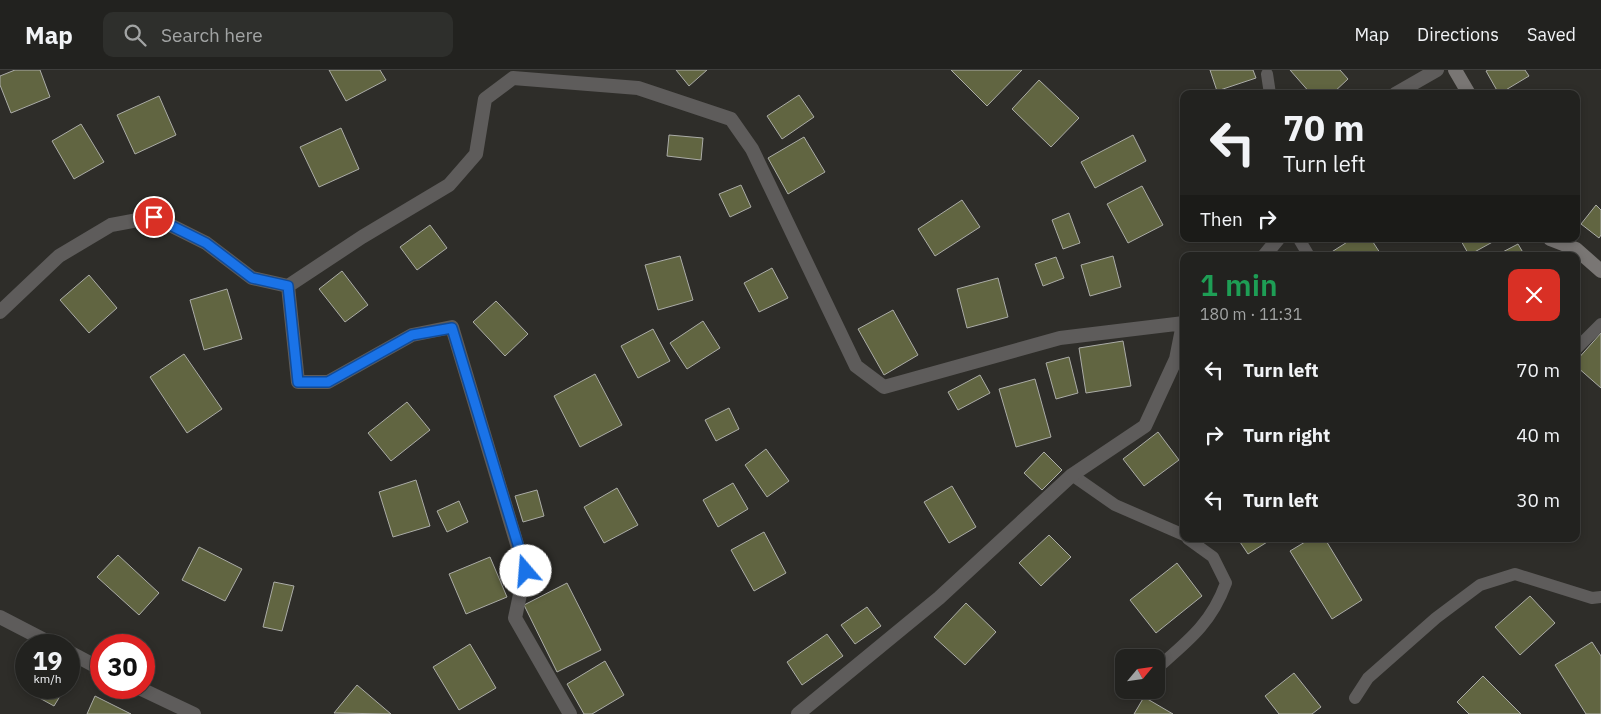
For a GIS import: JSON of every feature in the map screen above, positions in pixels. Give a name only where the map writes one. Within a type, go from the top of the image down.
[{"type":"main road","points":[[1455,70],[1466,90]]},
{"type":"main road","points":[[1558,242],[1579,252]]},
{"type":"main road","points":[[1580,253],[1601,271]]},
{"type":"street","points":[[1402,90],[1437,70]]},
{"type":"street","points":[[0,312],[59,256],[111,225],[154,217],[206,243],[252,278],[288,286],[362,237],[449,185],[476,154],[484,99],[513,78],[638,88],[731,119],[752,149],[856,366],[884,387],[1060,338],[1180,324]]},
{"type":"street","points":[[1267,252],[1276,242]]},
{"type":"street","points":[[288,286],[298,382],[328,382],[412,335],[452,328],[526,571],[515,618],[570,714]]},
{"type":"street","points":[[798,714],[939,598],[1072,476],[1145,426],[1176,359],[1180,339]]},
{"type":"street","points":[[0,617],[33,634]]},
{"type":"street","points":[[155,696],[194,714]]},
{"type":"lane","points":[[1267,74],[1269,90]]},
{"type":"lane","points":[[1580,345],[1601,324]]},
{"type":"lane","points":[[1072,476],[1115,506],[1180,533]]},
{"type":"lane","points":[[1165,661],[1202,628],[1219,602],[1226,583],[1213,557],[1192,542]]},
{"type":"lane","points":[[1355,698],[1368,678],[1436,618],[1480,585],[1515,574],[1592,598],[1601,597]]},
{"type":"building","points":[[15,70],[40,70],[50,97],[11,113],[0,85],[0,76]]},
{"type":"building","points":[[329,70],[380,70],[386,80],[346,101]]},
{"type":"building","points":[[676,70],[707,70],[689,86]]},
{"type":"building","points":[[951,70],[1022,70],[987,106]]},
{"type":"building","points":[[1210,70],[1253,70],[1256,78],[1217,90]]},
{"type":"building","points":[[1290,70],[1340,70],[1348,79],[1336,90],[1308,90]]},
{"type":"building","points":[[1525,70],[1529,76],[1506,90],[1497,90],[1486,71]]},
{"type":"building","points":[[1039,80],[1079,118],[1051,147],[1012,109]]},
{"type":"building","points":[[799,95],[814,117],[782,139],[767,116]]},
{"type":"building","points":[[159,96],[176,135],[135,154],[117,115]]},
{"type":"building","points":[[81,124],[104,162],[74,179],[52,141]]},
{"type":"building","points":[[341,128],[359,169],[319,187],[300,147]]},
{"type":"building","points":[[669,135],[703,138],[701,160],[667,156]]},
{"type":"building","points":[[1133,135],[1146,161],[1095,188],[1081,162]]},
{"type":"building","points":[[804,137],[825,172],[788,194],[768,158]]},
{"type":"building","points":[[741,185],[751,207],[730,217],[719,194]]},
{"type":"building","points":[[1142,186],[1163,225],[1128,243],[1107,204]]},
{"type":"building","points":[[962,200],[980,227],[935,256],[918,229]]},
{"type":"building","points":[[1596,205],[1601,210],[1601,235],[1599,238],[1581,224]]},
{"type":"building","points":[[1069,213],[1080,243],[1063,249],[1052,220]]},
{"type":"building","points":[[430,225],[447,248],[417,270],[400,247]]},
{"type":"building","points":[[1347,242],[1373,242],[1379,252],[1332,252]]},
{"type":"building","points":[[1462,242],[1493,242],[1474,252],[1467,252]]},
{"type":"building","points":[[1518,244],[1523,252],[1503,252]]},
{"type":"building","points":[[680,256],[693,300],[658,310],[645,265]]},
{"type":"building","points":[[1113,256],[1121,287],[1090,296],[1081,265]]},
{"type":"building","points":[[1056,257],[1064,278],[1043,286],[1035,264]]},
{"type":"building","points":[[772,268],[788,298],[759,312],[744,283]]},
{"type":"building","points":[[342,271],[368,305],[345,322],[319,289]]},
{"type":"building","points":[[89,275],[117,308],[89,333],[60,300]]},
{"type":"building","points":[[998,278],[1008,317],[967,328],[957,289]]},
{"type":"building","points":[[227,289],[242,339],[204,350],[190,300]]},
{"type":"building","points":[[496,301],[528,334],[505,356],[473,322]]},
{"type":"building","points":[[893,310],[918,355],[884,375],[858,329]]},
{"type":"building","points":[[703,321],[720,348],[687,369],[670,343]]},
{"type":"building","points":[[653,329],[670,361],[638,378],[621,346]]},
{"type":"building","points":[[1601,333],[1601,388],[1580,370],[1580,357]]},
{"type":"building","points":[[1123,341],[1131,386],[1086,393],[1079,348]]},
{"type":"building","points":[[184,354],[222,409],[187,433],[150,377]]},
{"type":"building","points":[[1069,357],[1078,393],[1056,399],[1046,363]]},
{"type":"building","points":[[595,374],[622,425],[580,447],[554,396]]},
{"type":"building","points":[[980,375],[990,393],[958,410],[948,392]]},
{"type":"building","points":[[1035,379],[1051,437],[1016,447],[999,389]]},
{"type":"building","points":[[407,402],[430,430],[391,461],[368,433]]},
{"type":"building","points":[[729,408],[739,429],[716,441],[705,420]]},
{"type":"building","points":[[1158,432],[1179,460],[1144,486],[1123,459]]},
{"type":"building","points":[[766,449],[789,481],[767,497],[745,465]]},
{"type":"building","points":[[1044,452],[1062,470],[1042,490],[1024,473]]},
{"type":"building","points":[[416,480],[430,526],[393,537],[379,492]]},
{"type":"building","points":[[733,483],[748,509],[718,527],[703,500]]},
{"type":"building","points":[[952,486],[976,527],[949,543],[924,502]]},
{"type":"building","points":[[617,488],[638,525],[604,543],[584,507]]},
{"type":"building","points":[[537,490],[544,516],[523,522],[515,496]]},
{"type":"building","points":[[459,501],[468,522],[447,532],[437,511]]},
{"type":"building","points":[[764,532],[786,573],[754,591],[731,550]]},
{"type":"building","points":[[1049,535],[1071,557],[1041,586],[1019,563]]},
{"type":"building","points":[[1240,542],[1267,542],[1248,554]]},
{"type":"building","points":[[1305,542],[1327,542],[1362,600],[1332,619],[1290,551]]},
{"type":"building","points":[[199,547],[242,569],[225,601],[182,580]]},
{"type":"building","points":[[118,555],[159,593],[139,615],[97,577]]},
{"type":"building","points":[[490,557],[507,597],[466,614],[449,574]]},
{"type":"building","points":[[1177,563],[1202,596],[1156,633],[1130,600]]},
{"type":"building","points":[[274,582],[294,586],[282,631],[263,627]]},
{"type":"building","points":[[567,583],[601,650],[557,672],[524,605]]},
{"type":"building","points":[[1530,596],[1555,623],[1520,655],[1495,627]]},
{"type":"building","points":[[966,603],[996,632],[965,665],[934,637]]},
{"type":"building","points":[[867,607],[881,626],[855,644],[841,625]]},
{"type":"building","points":[[827,634],[843,656],[802,685],[787,662]]},
{"type":"building","points":[[1592,642],[1601,656],[1601,714],[1586,714],[1555,665]]},
{"type":"building","points":[[470,644],[496,688],[459,710],[433,667]]},
{"type":"building","points":[[605,661],[624,695],[592,714],[584,714],[567,684]]},
{"type":"building","points":[[1294,673],[1321,707],[1312,714],[1279,714],[1265,696]]},
{"type":"building","points":[[1483,676],[1521,714],[1469,714],[1457,702]]},
{"type":"building","points":[[357,685],[391,714],[334,713]]},
{"type":"building","points":[[41,699],[58,699],[54,706]]},
{"type":"building","points":[[94,699],[101,699],[131,714],[87,714]]},
{"type":"building","points":[[1143,699],[1147,699],[1173,714],[1134,714]]},
{"type":"route","points":[[154,217],[206,243],[252,278],[288,286],[298,382],[328,382],[412,335],[452,328],[487,450],[526,571]]}]
